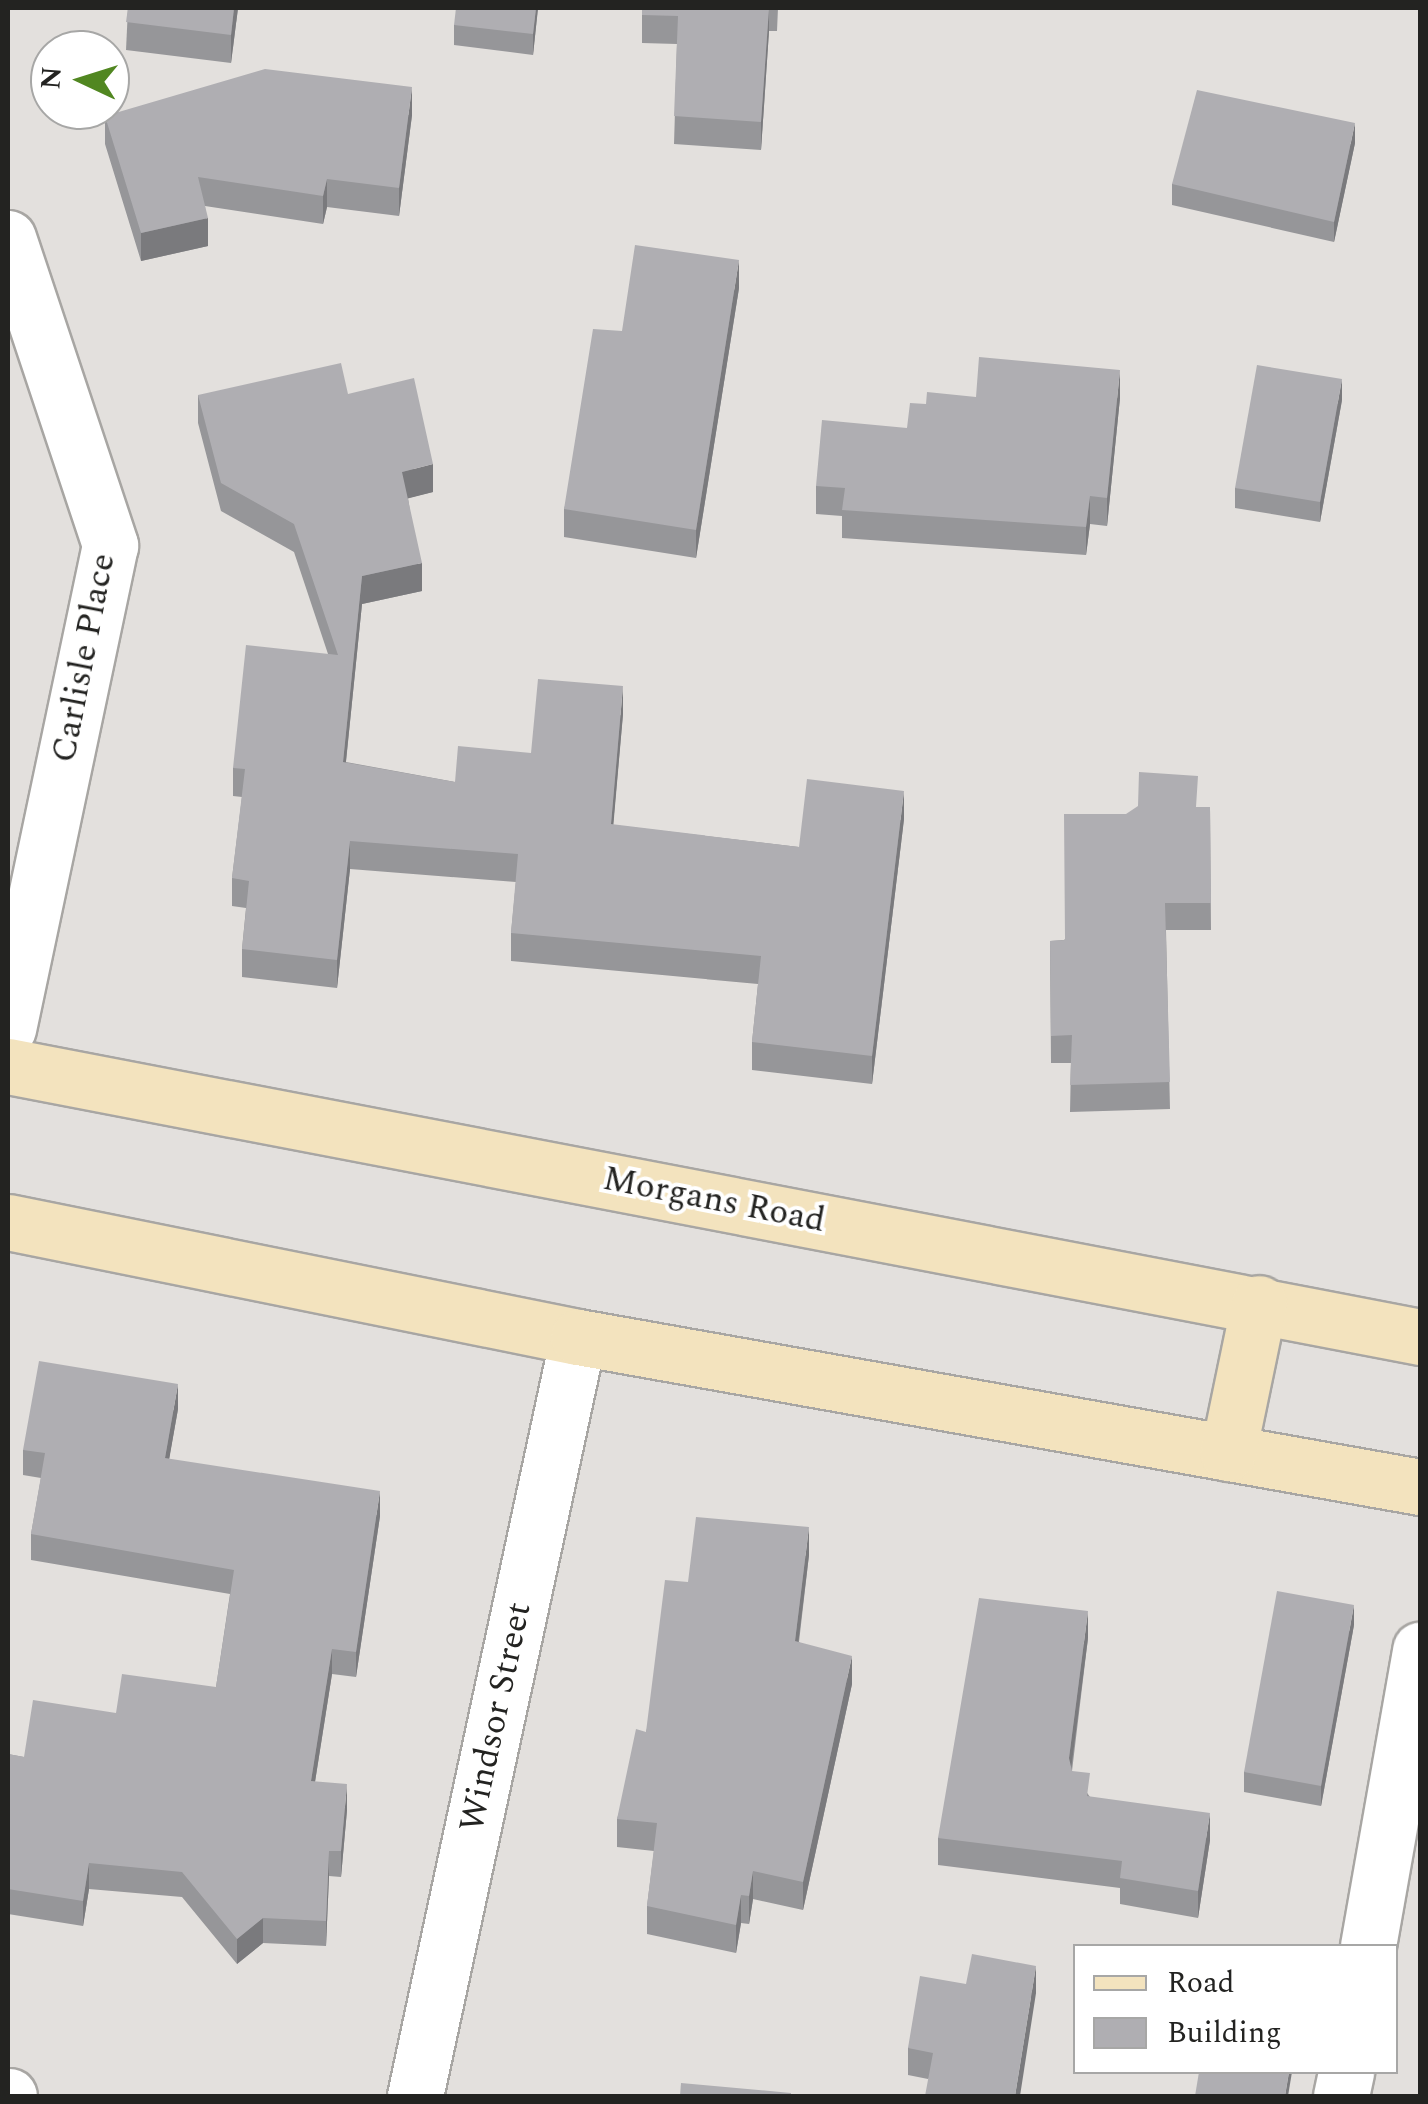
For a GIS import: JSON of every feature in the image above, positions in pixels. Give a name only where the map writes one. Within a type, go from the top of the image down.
[{"type":"street","name":"Carlisle Place","points":[[8,238],[110,545],[8,1028]]},
{"type":"street","name":"Morgans Road","points":[[8,1066],[1259,1303],[1420,1337]]},
{"type":"street","points":[[8,1222],[578,1337],[1420,1487]]},
{"type":"street","points":[[1228,1454],[1259,1303]]},
{"type":"street","name":"Windsor Street","points":[[415,2096],[578,1337]]},
{"type":"street","points":[[1368,1944],[1420,1650]]},
{"type":"building","points":[[128,8],[234,8],[231,35],[126,22]]},
{"type":"building","points":[[456,8],[536,8],[533,34],[454,25]]},
{"type":"building","points":[[642,8],[769,8],[761,122],[674,116],[678,16],[642,15]]},
{"type":"building","points":[[265,69],[412,87],[399,188],[327,179],[323,196],[198,177],[208,218],[141,233],[109,130],[130,130],[130,109]]},
{"type":"building","points":[[1197,90],[1355,123],[1334,222],[1172,184]]},
{"type":"building","points":[[635,245],[739,260],[696,530],[564,509],[593,329],[622,331]]},
{"type":"building","points":[[979,357],[1120,370],[1107,498],[1090,496],[1086,527],[842,510],[845,488],[816,486],[822,420],[907,428],[910,403],[926,404],[927,392],[976,397]]},
{"type":"building","points":[[341,363],[348,394],[414,378],[433,464],[402,472],[422,563],[362,576],[343,762],[455,782],[458,746],[531,753],[538,679],[623,686],[611,824],[799,847],[807,779],[904,791],[872,1056],[752,1042],[761,956],[511,933],[518,854],[350,841],[337,960],[242,949],[249,881],[232,878],[245,769],[233,768],[246,645],[338,655],[294,524],[221,483],[198,395]]},
{"type":"building","points":[[1257,365],[1342,379],[1320,502],[1235,488]]},
{"type":"building","points":[[1139,772],[1198,776],[1196,807],[1210,807],[1211,903],[1165,903],[1170,1082],[1070,1085],[1072,1035],[1051,1036],[1050,941],[1065,940],[1064,814],[1126,814],[1138,806]]},
{"type":"building","points":[[39,1361],[178,1384],[165,1458],[380,1491],[356,1652],[332,1649],[311,1781],[347,1784],[341,1851],[329,1851],[326,1921],[263,1918],[237,1939],[182,1872],[89,1863],[83,1901],[8,1889],[8,1754],[24,1757],[33,1700],[116,1713],[122,1674],[216,1687],[234,1570],[31,1534],[45,1453],[23,1450]]},
{"type":"building","points":[[696,1517],[809,1527],[795,1641],[852,1656],[803,1882],[753,1871],[749,1896],[741,1895],[736,1925],[647,1906],[657,1823],[617,1819],[636,1729],[646,1732],[665,1580],[688,1582]]},
{"type":"building","points":[[1277,1591],[1354,1605],[1321,1786],[1244,1772]]},
{"type":"building","points":[[979,1598],[1088,1611],[1069,1758],[1072,1771],[1090,1773],[1087,1796],[1210,1813],[1198,1891],[1120,1878],[1122,1861],[938,1838]]},
{"type":"building","points":[[972,1954],[1036,1966],[1015,2096],[925,2096],[933,2053],[908,2048],[920,1976],[966,1984]]},
{"type":"building","points":[[1199,2074],[1289,2074],[1285,2096],[1195,2096]]},
{"type":"building","points":[[681,2083],[791,2093],[791,2096],[680,2096]]}]
